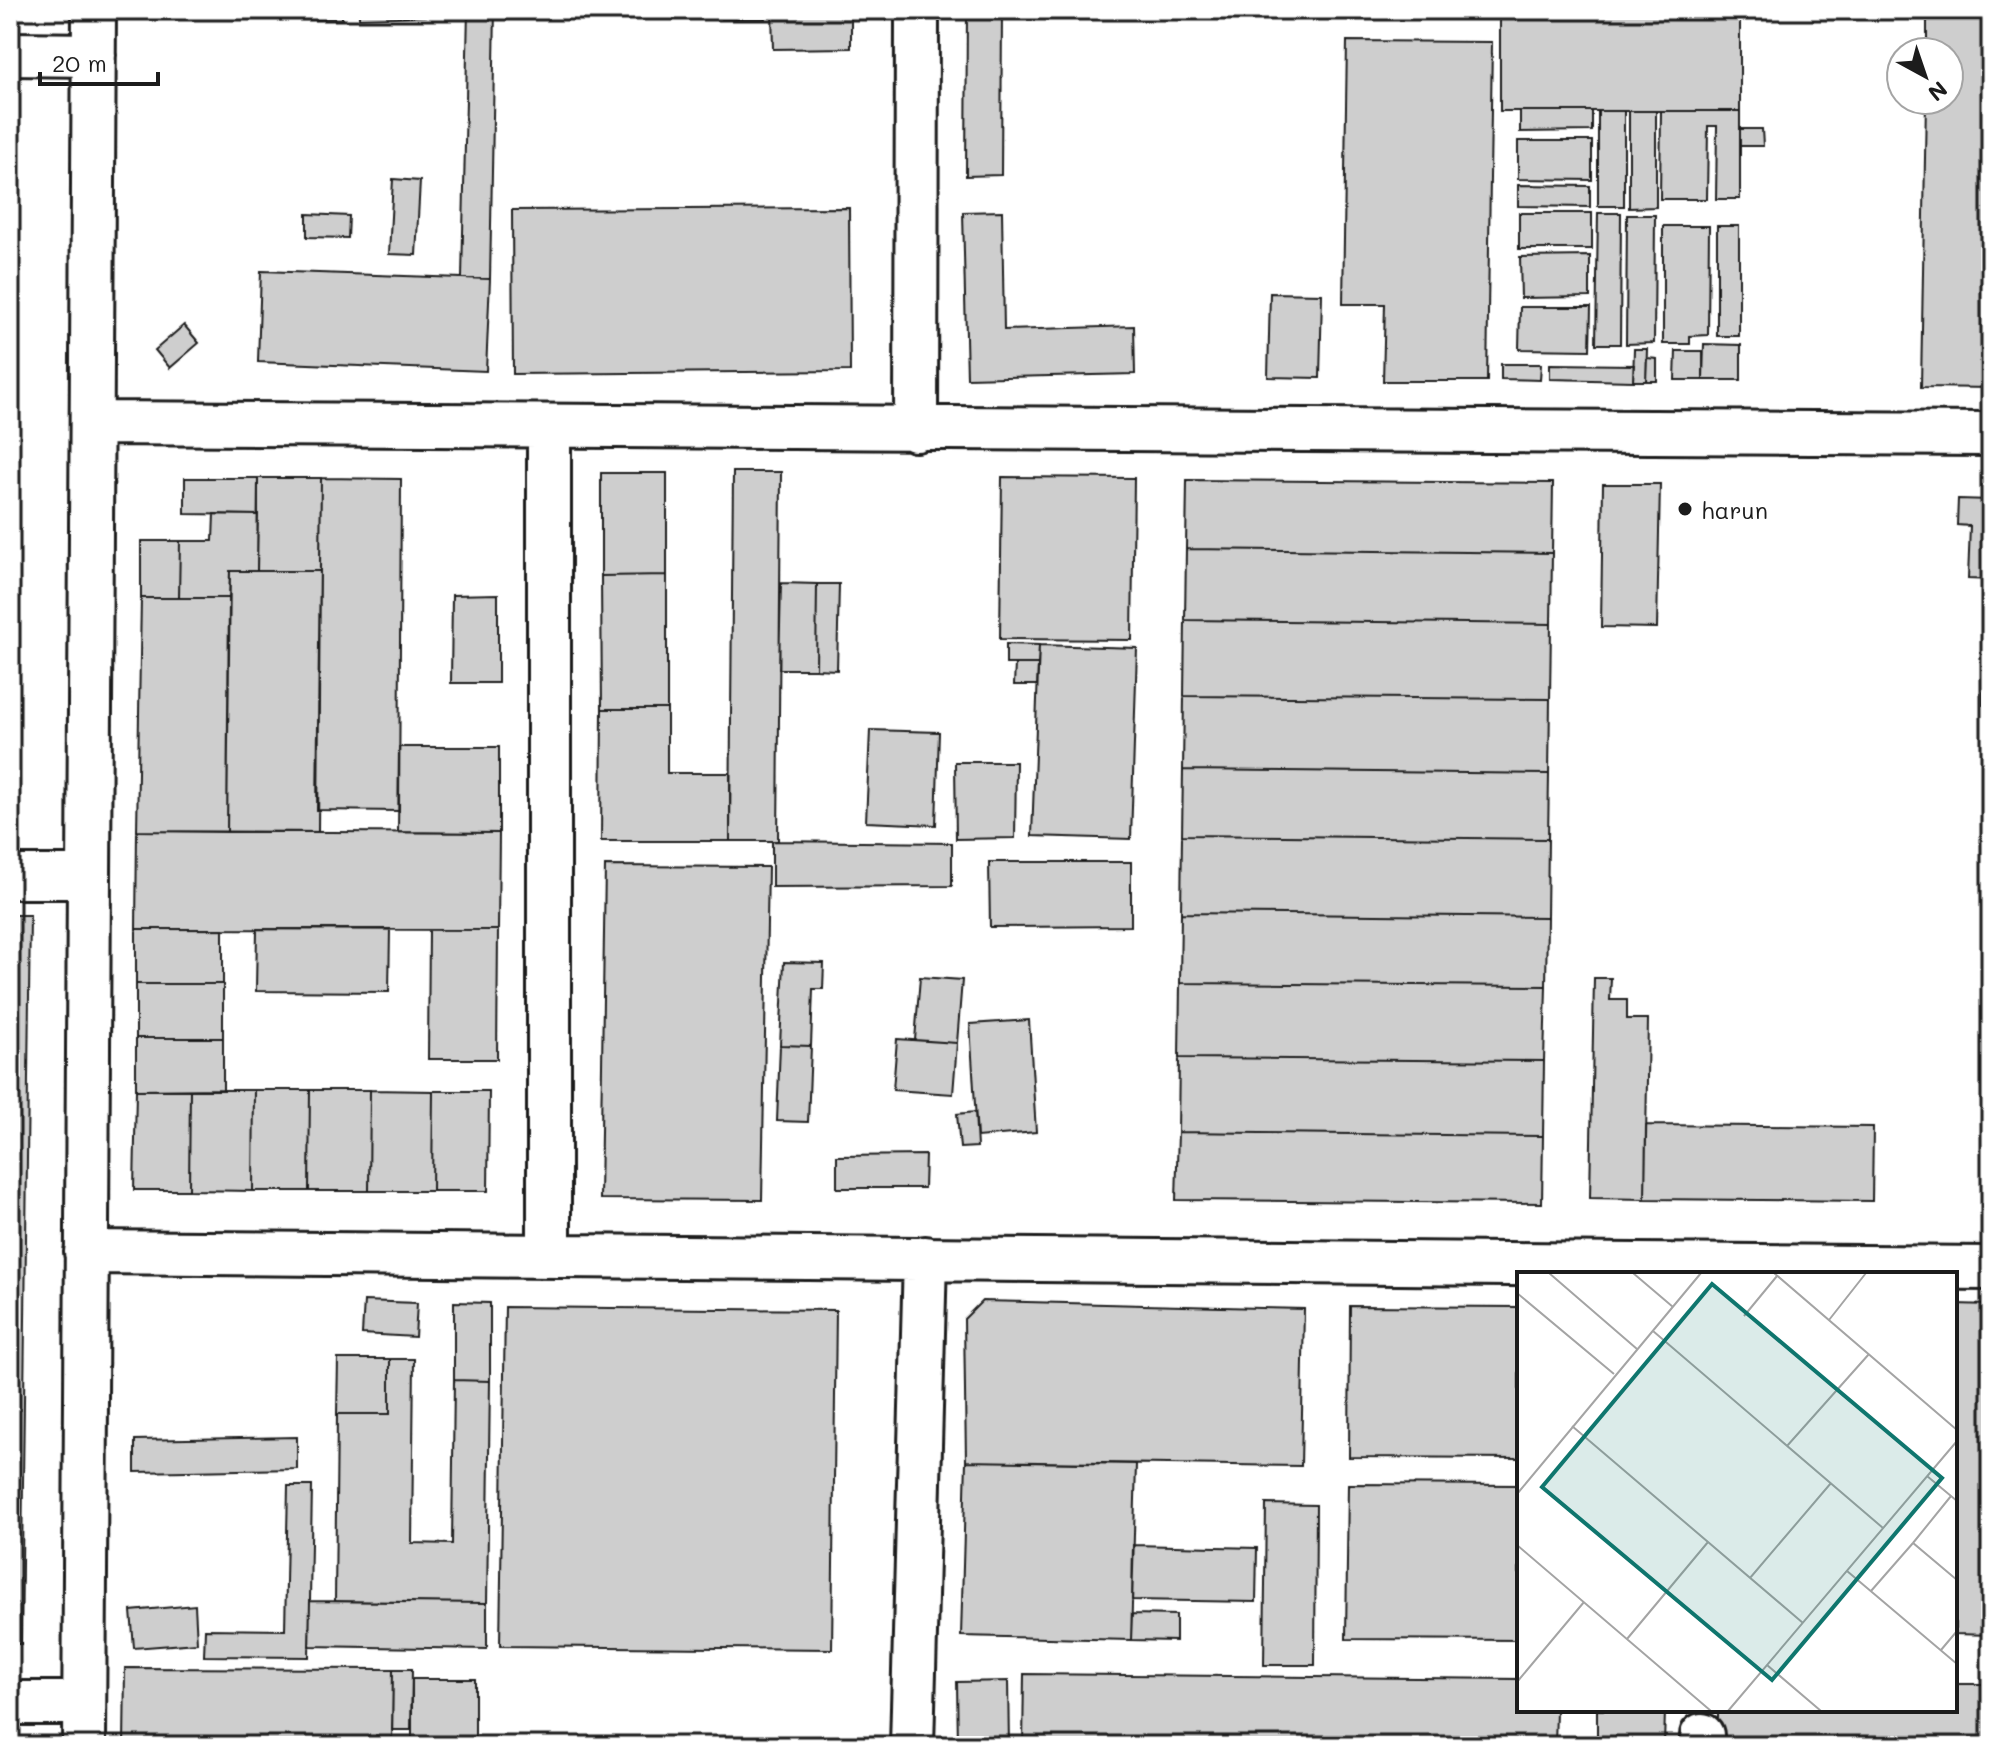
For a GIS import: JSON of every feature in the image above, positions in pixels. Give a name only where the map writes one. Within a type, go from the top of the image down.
[{"type":"lane","points":[[84,1746],[94,10]]},
{"type":"lane","points":[[916,430],[917,10]]},
{"type":"lane","points":[[10,54],[94,55]]},
{"type":"lane","points":[[92,423],[1991,434]]},
{"type":"lane","points":[[549,427],[549,1255]]},
{"type":"lane","points":[[10,877],[89,877]]},
{"type":"lane","points":[[86,1252],[1991,1268]]},
{"type":"lane","points":[[912,1746],[925,1258]]},
{"type":"lane","points":[[10,1703],[84,1703]]},
{"type":"building","points":[[271,10],[342,10],[342,19],[271,20]]},
{"type":"building","points":[[359,10],[430,10],[430,16],[359,18]]},
{"type":"building","points":[[468,10],[495,10],[490,279],[462,278]]},
{"type":"building","points":[[722,10],[765,10],[765,19],[721,19]]},
{"type":"building","points":[[772,10],[851,10],[851,48],[773,49]]},
{"type":"building","points":[[967,10],[1002,10],[1001,175],[966,176]]},
{"type":"building","points":[[1500,10],[1740,10],[1740,111],[1500,111]]},
{"type":"building","points":[[1927,10],[1991,10],[1991,388],[1921,387],[1926,116],[1965,116],[1965,36],[1927,36]]},
{"type":"building","points":[[1347,41],[1492,42],[1487,381],[1383,381],[1385,304],[1343,304]]},
{"type":"building","points":[[1520,111],[1592,111],[1592,131],[1520,132]]},
{"type":"building","points":[[1598,111],[1624,111],[1624,206],[1598,206]]},
{"type":"building","points":[[1629,111],[1656,111],[1656,207],[1629,208]]},
{"type":"building","points":[[1661,111],[1740,111],[1740,199],[1716,199],[1717,126],[1708,126],[1707,199],[1660,199]]},
{"type":"building","points":[[1740,129],[1762,129],[1763,146],[1740,146]]},
{"type":"building","points":[[1518,141],[1592,141],[1592,180],[1518,179]]},
{"type":"building","points":[[393,179],[420,181],[416,255],[389,254]]},
{"type":"building","points":[[1518,185],[1590,186],[1590,207],[1518,206]]},
{"type":"building","points":[[849,208],[850,371],[513,374],[512,210]]},
{"type":"building","points":[[1002,211],[1004,330],[1134,326],[1135,374],[967,378],[963,212]]},
{"type":"building","points":[[1519,213],[1592,213],[1592,249],[1519,249]]},
{"type":"building","points":[[1598,213],[1621,213],[1620,344],[1596,344]]},
{"type":"building","points":[[307,214],[349,216],[348,238],[307,237]]},
{"type":"building","points":[[1627,215],[1655,215],[1654,343],[1626,344]]},
{"type":"building","points":[[1663,226],[1709,226],[1708,335],[1690,336],[1690,344],[1663,344]]},
{"type":"building","points":[[1717,226],[1739,226],[1739,336],[1717,336]]},
{"type":"building","points":[[1590,256],[1590,297],[1521,298],[1520,257]]},
{"type":"building","points":[[261,271],[490,279],[486,371],[258,362]]},
{"type":"building","points":[[1270,293],[1322,294],[1320,378],[1268,377]]},
{"type":"building","points":[[1520,307],[1591,307],[1590,350],[1519,349]]},
{"type":"building","points":[[184,325],[199,343],[170,368],[155,350]]},
{"type":"building","points":[[1704,344],[1741,345],[1741,380],[1703,380]]},
{"type":"building","points":[[1634,349],[1647,349],[1646,381],[1633,381]]},
{"type":"building","points":[[1676,351],[1703,351],[1703,380],[1675,380]]},
{"type":"building","points":[[1647,358],[1657,359],[1657,381],[1646,381]]},
{"type":"building","points":[[1501,364],[1541,364],[1540,380],[1501,379]]},
{"type":"building","points":[[1550,364],[1634,365],[1633,381],[1550,379]]},
{"type":"building","points":[[733,472],[781,472],[778,841],[730,841]]},
{"type":"building","points":[[601,473],[667,473],[667,575],[601,576]]},
{"type":"building","points":[[1002,477],[1134,478],[1132,640],[1000,639]]},
{"type":"building","points":[[185,478],[258,478],[258,515],[185,514]]},
{"type":"building","points":[[258,478],[321,478],[320,571],[257,571]]},
{"type":"building","points":[[321,478],[401,479],[399,811],[317,810]]},
{"type":"building","points":[[1187,480],[1553,483],[1552,553],[1186,549]]},
{"type":"building","points":[[1603,484],[1660,484],[1657,628],[1601,627]]},
{"type":"building","points":[[1958,499],[1991,500],[1991,580],[1968,579],[1970,526],[1957,525]]},
{"type":"building","points":[[214,514],[258,515],[257,571],[230,571],[229,598],[179,598],[180,541],[213,541]]},
{"type":"building","points":[[141,541],[180,541],[179,598],[141,598]]},
{"type":"building","points":[[1186,549],[1552,553],[1551,624],[1185,620]]},
{"type":"building","points":[[230,571],[320,571],[318,832],[227,832]]},
{"type":"building","points":[[667,575],[667,709],[602,709],[601,576]]},
{"type":"building","points":[[781,583],[817,584],[816,669],[779,669]]},
{"type":"building","points":[[817,584],[839,584],[837,670],[816,669]]},
{"type":"building","points":[[498,594],[498,683],[451,683],[452,595]]},
{"type":"building","points":[[141,598],[229,598],[227,832],[137,831]]},
{"type":"building","points":[[1185,620],[1551,624],[1550,699],[1184,696]]},
{"type":"building","points":[[1006,644],[1039,645],[1038,664],[1006,664]]},
{"type":"building","points":[[1039,645],[1137,648],[1131,839],[1032,836]]},
{"type":"building","points":[[10,662],[15,662],[12,815],[10,815]]},
{"type":"building","points":[[1015,664],[1038,664],[1037,685],[1014,685]]},
{"type":"building","points":[[1983,678],[1991,678],[1991,705],[1983,705]]},
{"type":"building","points":[[1184,696],[1550,699],[1549,774],[1183,770]]},
{"type":"building","points":[[602,709],[667,709],[667,773],[730,773],[730,841],[601,841]]},
{"type":"building","points":[[870,730],[939,732],[936,825],[866,822]]},
{"type":"building","points":[[399,747],[499,747],[499,833],[398,832]]},
{"type":"building","points":[[955,762],[1016,762],[1015,838],[956,839]]},
{"type":"building","points":[[1183,770],[1549,774],[1548,839],[1182,835]]},
{"type":"building","points":[[137,831],[499,833],[498,930],[136,929]]},
{"type":"building","points":[[1182,835],[1548,839],[1547,917],[1181,913]]},
{"type":"building","points":[[772,841],[952,843],[952,886],[772,887]]},
{"type":"building","points":[[989,862],[1131,862],[1131,926],[990,927]]},
{"type":"building","points":[[605,866],[768,867],[762,1200],[600,1199]]},
{"type":"building","points":[[1181,913],[1547,917],[1546,986],[1180,983]]},
{"type":"building","points":[[10,915],[30,915],[21,1644],[10,1644]]},
{"type":"building","points":[[136,929],[223,929],[223,984],[136,984]]},
{"type":"building","points":[[257,929],[390,929],[389,992],[256,991]]},
{"type":"building","points":[[429,930],[498,930],[497,1059],[428,1059]]},
{"type":"building","points":[[784,962],[824,963],[823,989],[813,989],[811,1046],[780,1045]]},
{"type":"building","points":[[920,977],[962,980],[957,1043],[915,1040]]},
{"type":"building","points":[[1594,978],[1611,978],[1610,1000],[1627,1000],[1627,1019],[1648,1019],[1645,1199],[1590,1198]]},
{"type":"building","points":[[1180,983],[1546,986],[1544,1061],[1179,1058]]},
{"type":"building","points":[[136,984],[223,984],[223,1038],[136,1038]]},
{"type":"building","points":[[1029,1020],[1036,1132],[977,1137],[970,1024]]},
{"type":"building","points":[[136,1038],[223,1038],[223,1089],[136,1090]]},
{"type":"building","points":[[897,1039],[957,1043],[953,1094],[893,1090]]},
{"type":"building","points":[[780,1045],[811,1046],[808,1122],[777,1121]]},
{"type":"building","points":[[1179,1058],[1544,1061],[1543,1136],[1178,1132]]},
{"type":"building","points":[[136,1090],[190,1090],[189,1190],[134,1190]]},
{"type":"building","points":[[190,1090],[254,1090],[253,1191],[189,1190]]},
{"type":"building","points":[[254,1090],[310,1090],[309,1191],[253,1191]]},
{"type":"building","points":[[310,1090],[370,1090],[369,1191],[309,1191]]},
{"type":"building","points":[[370,1090],[433,1091],[432,1191],[369,1191]]},
{"type":"building","points":[[433,1091],[489,1091],[488,1191],[432,1191]]},
{"type":"building","points":[[975,1112],[977,1147],[960,1148],[957,1114]]},
{"type":"building","points":[[1646,1125],[1873,1127],[1872,1201],[1645,1199]]},
{"type":"building","points":[[1178,1132],[1543,1136],[1542,1203],[1176,1200]]},
{"type":"building","points":[[925,1155],[924,1188],[837,1188],[837,1156]]},
{"type":"building","points":[[364,1301],[417,1303],[415,1337],[362,1334]]},
{"type":"building","points":[[982,1301],[1304,1309],[1301,1466],[966,1461],[964,1319]]},
{"type":"building","points":[[454,1302],[490,1303],[490,1381],[454,1380]]},
{"type":"building","points":[[1957,1304],[1991,1305],[1991,1635],[1957,1634]]},
{"type":"building","points":[[1350,1306],[1517,1307],[1517,1458],[1349,1457]]},
{"type":"building","points":[[505,1307],[836,1310],[832,1649],[500,1646]]},
{"type":"building","points":[[338,1359],[390,1359],[390,1414],[337,1414]]},
{"type":"building","points":[[390,1359],[414,1359],[412,1543],[452,1544],[454,1380],[490,1381],[487,1603],[335,1601],[337,1414],[390,1414]]},
{"type":"building","points":[[297,1437],[297,1469],[135,1472],[135,1440]]},
{"type":"building","points":[[966,1461],[1136,1464],[1131,1640],[961,1636]]},
{"type":"building","points":[[1348,1484],[1517,1485],[1517,1640],[1346,1639]]},
{"type":"building","points":[[288,1486],[312,1486],[309,1657],[204,1656],[205,1629],[285,1630]]},
{"type":"building","points":[[1266,1504],[1316,1505],[1315,1665],[1264,1665]]},
{"type":"building","points":[[1133,1545],[1257,1548],[1256,1602],[1132,1600]]},
{"type":"building","points":[[310,1601],[487,1603],[487,1649],[309,1646]]},
{"type":"building","points":[[195,1605],[197,1643],[134,1648],[131,1611]]},
{"type":"building","points":[[1132,1614],[1176,1615],[1176,1641],[1131,1640]]},
{"type":"building","points":[[125,1668],[393,1669],[392,1746],[124,1746]]},
{"type":"building","points":[[393,1669],[412,1669],[411,1730],[392,1730]]},
{"type":"building","points":[[1024,1674],[1517,1679],[1517,1712],[1556,1712],[1555,1746],[1023,1746]]},
{"type":"building","points":[[412,1679],[475,1679],[475,1746],[412,1746]]},
{"type":"building","points":[[1008,1681],[1009,1746],[958,1746],[957,1682]]},
{"type":"building","points":[[1957,1684],[1991,1684],[1991,1746],[1718,1746],[1718,1712],[1957,1712]]},
{"type":"building","points":[[1597,1712],[1665,1712],[1664,1746],[1597,1746]]},
{"type":"place","name":"harun","points":[[1685,509]]}]
